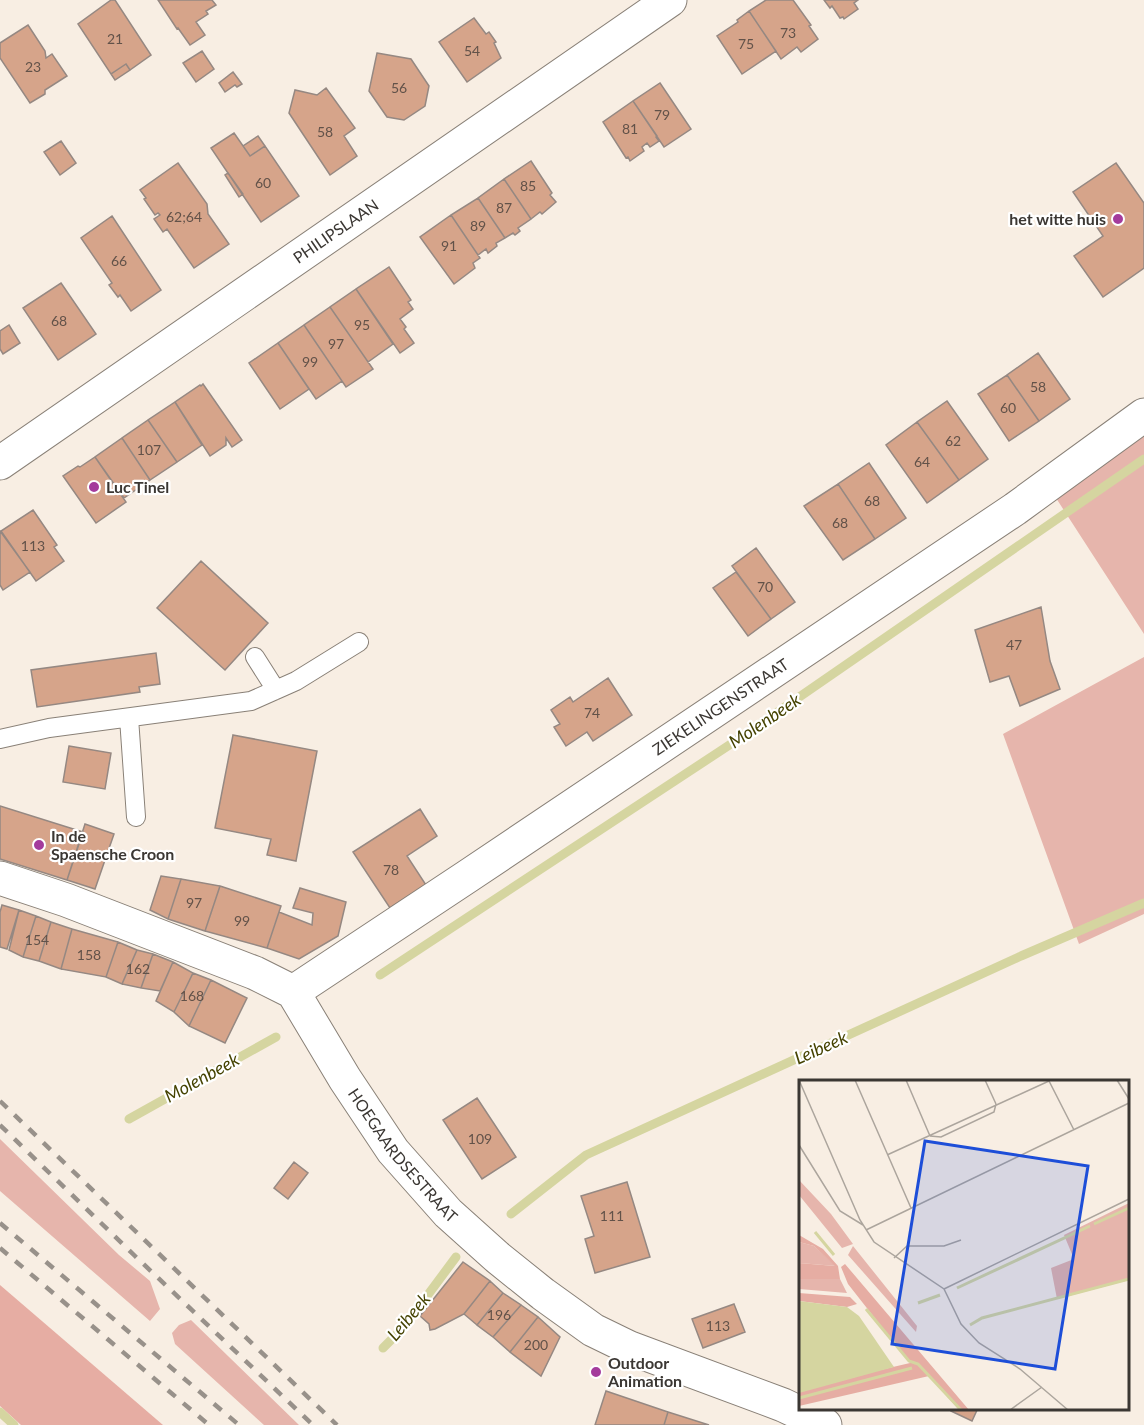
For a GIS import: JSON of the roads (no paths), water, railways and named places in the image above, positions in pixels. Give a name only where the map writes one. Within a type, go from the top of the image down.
[{"type":"street","name":"PHILIPSLAAN","points":[[0,463],[670,0]]},
{"type":"street","name":"ZIEKELINGENSTRAAT","points":[[293,992],[1015,509],[1144,415]]},
{"type":"street","points":[[0,878],[66,900],[244,968],[293,992]]},
{"type":"street","name":"HOEGAARDSESTRAAT","points":[[293,992],[345,1079],[393,1151],[448,1213],[497,1257],[593,1330],[630,1348],[783,1406],[825,1425]]},
{"type":"lane","points":[[0,739],[49,728],[251,700],[296,681],[359,642]]},
{"type":"lane","points":[[255,657],[276,690]]},
{"type":"lane","points":[[129,718],[136,817]]},
{"type":"waterway","name":"Molenbeek","points":[[380,975],[740,738],[1144,459]]},
{"type":"waterway","name":"Leibeek","points":[[511,1214],[586,1155],[1021,956],[1144,903]]},
{"type":"waterway","name":"Molenbeek","points":[[129,1119],[276,1037]]},
{"type":"waterway","name":"Leibeek","points":[[383,1348],[404,1327],[456,1257]]},
{"type":"waterway","points":[[0,1412],[14,1425]]},
{"type":"railway","points":[[0,1101],[337,1425]]},
{"type":"railway","points":[[0,1125],[313,1425]]},
{"type":"railway","points":[[0,1223],[239,1425]]},
{"type":"railway","points":[[0,1248],[209,1425]]},
{"type":"place","name":"het witte huis","points":[[1118,219]]},
{"type":"place","name":"Luc Tinel","points":[[94,487]]},
{"type":"place","name":"In de Spaensche Croon","points":[[39,845]]},
{"type":"place","name":"Outdoor Animation","points":[[596,1372]]}]
